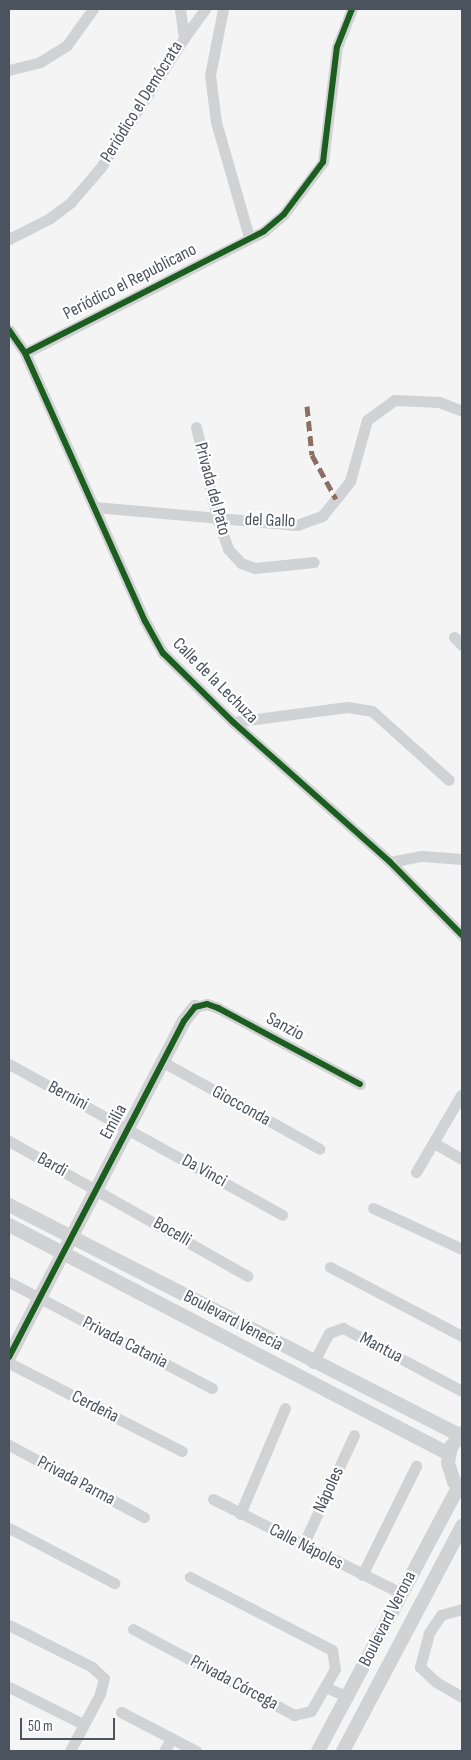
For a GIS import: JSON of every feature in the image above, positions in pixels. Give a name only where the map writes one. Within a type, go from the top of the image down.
[{"type":"street","points":[[9,70],[40,62],[68,44],[93,9]]},
{"type":"street","name":"Periódico el Demócrata","points":[[9,239],[50,218],[71,202],[131,125],[184,38],[180,9]]},
{"type":"street","points":[[184,38],[204,9]]},
{"type":"street","points":[[223,9],[210,75],[216,122],[249,237]]},
{"type":"street","name":"Periódico el Republicano","points":[[25,353],[249,237],[264,232],[278,220],[323,162],[337,47],[352,9]]},
{"type":"street","name":"Calle de la Lechuza","points":[[9,330],[25,353],[153,638],[175,667],[233,722],[390,862],[462,935]]},
{"type":"street","name":"del Gallo","points":[[95,507],[297,525],[322,516],[350,481],[367,420],[395,400],[439,402],[462,411]]},
{"type":"street","name":"Privada del Pato","points":[[196,426],[217,518],[228,549],[241,562],[255,568],[314,562]]},
{"type":"street","name":"Calle de la Lechuza","points":[[233,722],[347,707],[372,711],[449,780]]},
{"type":"street","points":[[390,862],[422,856],[462,859]]},
{"type":"street","name":"Sanzio","points":[[195,1007],[207,1004],[218,1008],[360,1084]]},
{"type":"street","name":"Emilia","points":[[9,1357],[162,1062],[195,1007]]},
{"type":"street","name":"Giocconda","points":[[162,1062],[320,1149]]},
{"type":"street","name":"Bernini","points":[[9,1064],[127,1129]]},
{"type":"street","points":[[416,1172],[461,1095]]},
{"type":"street","name":"Da Vinci","points":[[127,1129],[282,1215]]},
{"type":"street","name":"Bardi","points":[[9,1141],[96,1188]]},
{"type":"street","points":[[434,1143],[462,1158]]},
{"type":"street","name":"Bocelli","points":[[96,1188],[248,1276]]},
{"type":"street","name":"Boulevard Venecia","points":[[9,1205],[313,1362],[461,1434]]},
{"type":"street","points":[[373,1208],[462,1249]]},
{"type":"street","name":"Boulevard Venecia","points":[[9,1225],[448,1454]]},
{"type":"street","points":[[330,1267],[462,1336]]},
{"type":"street","name":"Privada Catania","points":[[9,1282],[212,1388]]},
{"type":"street","name":"Mantua","points":[[313,1362],[329,1333],[342,1328],[462,1391]]},
{"type":"street","name":"Cerdeña","points":[[9,1363],[182,1451]]},
{"type":"street","points":[[240,1514],[285,1408]]},
{"type":"street","points":[[460,1488],[450,1473],[448,1454],[461,1434]]},
{"type":"street","name":"Nápoles","points":[[303,1545],[354,1435]]},
{"type":"street","name":"Privada Parma","points":[[9,1445],[144,1517]]},
{"type":"street","points":[[362,1575],[416,1466]]},
{"type":"street","name":"Boulevard Verona","points":[[318,1751],[348,1697],[400,1593],[460,1488]]},
{"type":"street","name":"Calle Nápoles","points":[[213,1499],[400,1593]]},
{"type":"street","name":"Boulevard Verona","points":[[343,1751],[462,1526]]},
{"type":"street","points":[[9,1528],[114,1583]]},
{"type":"street","name":"Privada Córcega","points":[[133,1629],[294,1715],[311,1711],[326,1687],[336,1662],[328,1647],[190,1577]]},
{"type":"street","points":[[462,1609],[442,1615],[429,1633],[420,1667],[436,1682],[462,1696]]},
{"type":"street","points":[[410,1624],[429,1633]]},
{"type":"street","points":[[9,1625],[92,1667],[104,1678],[100,1694],[70,1751]]},
{"type":"street","points":[[9,1686],[83,1724]]},
{"type":"street","points":[[326,1687],[348,1697]]},
{"type":"street","points":[[121,1712],[196,1751]]},
{"type":"street","points":[[164,1751],[172,1738]]},
{"type":"marked path","points":[[307,406],[312,455],[336,499]]},
{"type":"cycle path","points":[[25,353],[264,231],[284,214],[323,162],[337,47],[352,9]]},
{"type":"cycle path","points":[[9,330],[25,353],[145,621],[163,653],[233,722],[390,862],[462,935]]},
{"type":"cycle path","points":[[9,1357],[184,1021],[195,1007],[207,1004],[218,1008],[360,1084]]}]
